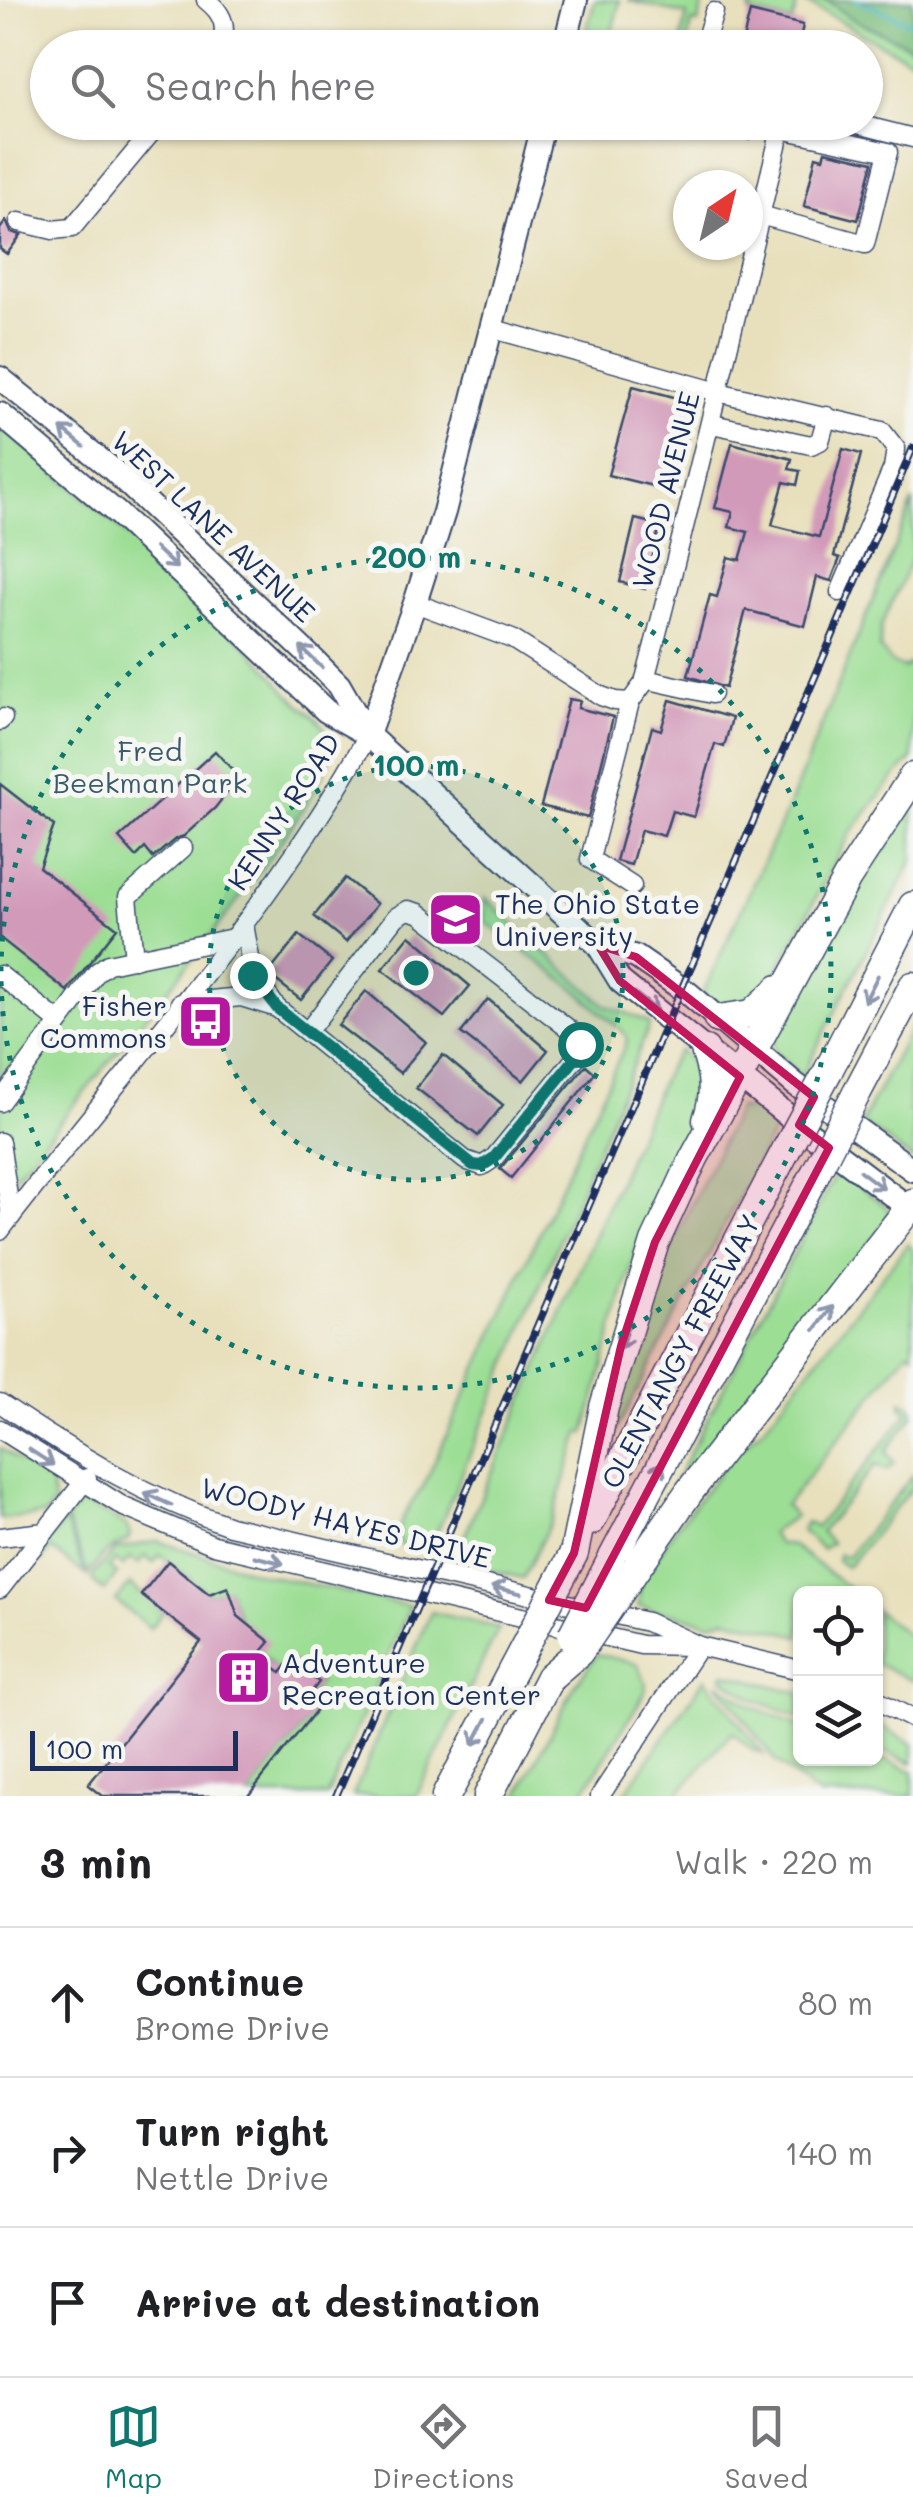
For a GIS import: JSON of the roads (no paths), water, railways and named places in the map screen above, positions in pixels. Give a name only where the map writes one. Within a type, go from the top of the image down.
[{"type":"highway","points":[[694,1158],[847,878],[913,777]]},
{"type":"highway","name":"OLENTANGY FREEWAY","points":[[446,1796],[913,906]]},
{"type":"highway","points":[[718,1018],[739,1018],[762,1008],[802,961]]},
{"type":"highway","name":"OLENTANGY FREEWAY","points":[[624,1564],[913,986]]},
{"type":"highway","points":[[574,1553],[621,1346],[656,1242],[694,1158],[715,1098],[713,1072],[705,1050]]},
{"type":"highway","points":[[488,1796],[550,1677],[580,1652],[624,1564],[689,1492],[912,1207]]},
{"type":"main road","points":[[568,30],[576,0]]},
{"type":"main road","name":"KENNY ROAD","points":[[368,735],[444,512],[539,140]]},
{"type":"main road","name":"WEST LANE AVENUE","points":[[0,378],[113,470],[314,660],[339,686],[368,735]]},
{"type":"main road","name":"WEST LANE AVENUE","points":[[0,414],[118,514],[326,711],[368,735],[598,945],[620,982],[912,1207]]},
{"type":"main road","name":"WEST LANE AVENUE","points":[[598,945],[636,956],[796,1084],[913,1170]]},
{"type":"street","points":[[206,0],[220,13],[223,30]]},
{"type":"street","points":[[708,30],[714,12]]},
{"type":"street","points":[[883,130],[913,138]]},
{"type":"street","points":[[19,222],[53,230],[72,228],[145,140]]},
{"type":"street","name":"WOOD AVENUE","points":[[778,140],[760,215],[865,244],[888,152],[832,140]]},
{"type":"street","name":"WOOD AVENUE","points":[[632,886],[590,858],[630,702],[639,694],[645,679],[712,424],[749,260]]},
{"type":"street","points":[[490,328],[718,392],[882,431],[896,449],[893,468],[840,592]]},
{"type":"street","points":[[712,424],[811,445],[820,441],[827,416]]},
{"type":"street","points":[[416,603],[512,639],[601,696],[615,702],[630,702]]},
{"type":"street","points":[[645,679],[712,694]]},
{"type":"street","name":"KENNY ROAD","points":[[5,1224],[238,931],[308,836],[368,735]]},
{"type":"street","points":[[134,959],[128,897],[183,848]]},
{"type":"street","points":[[0,1102],[97,972],[108,964],[238,931],[252,975],[277,1008],[465,1160],[482,1166],[494,1158],[578,1055],[580,1044],[574,1034],[434,924],[408,910],[396,917],[307,1032]]},
{"type":"street","points":[[0,975],[59,1022]]},
{"type":"street","points":[[180,1004],[241,997],[277,1008]]},
{"type":"street","points":[[0,1142],[5,1224]]},
{"type":"street","name":"WOODY HAYES DRIVE","points":[[0,1403],[96,1466],[154,1497],[230,1526],[647,1622],[699,1646],[793,1668]]},
{"type":"street","name":"WOODY HAYES DRIVE","points":[[0,1430],[83,1484],[167,1528],[230,1550],[642,1645],[699,1646]]},
{"type":"street","points":[[0,1589],[96,1466]]},
{"type":"street","points":[[0,1537],[45,1532]]},
{"type":"street","points":[[600,1796],[699,1646]]},
{"type":"street","points":[[883,1704],[913,1719]]},
{"type":"waterway","points":[[857,0],[913,24]]},
{"type":"railway","points":[[336,1796],[913,448]]},
{"type":"place","name":"The Ohio State University","points":[[456,919]]},
{"type":"place","name":"Fisher Commons","points":[[206,1021]]},
{"type":"place","name":"Adventure Recreation Center","points":[[243,1678]]},
{"type":"park label","name":"Fred Beekman Park","points":[[150,766]]}]
